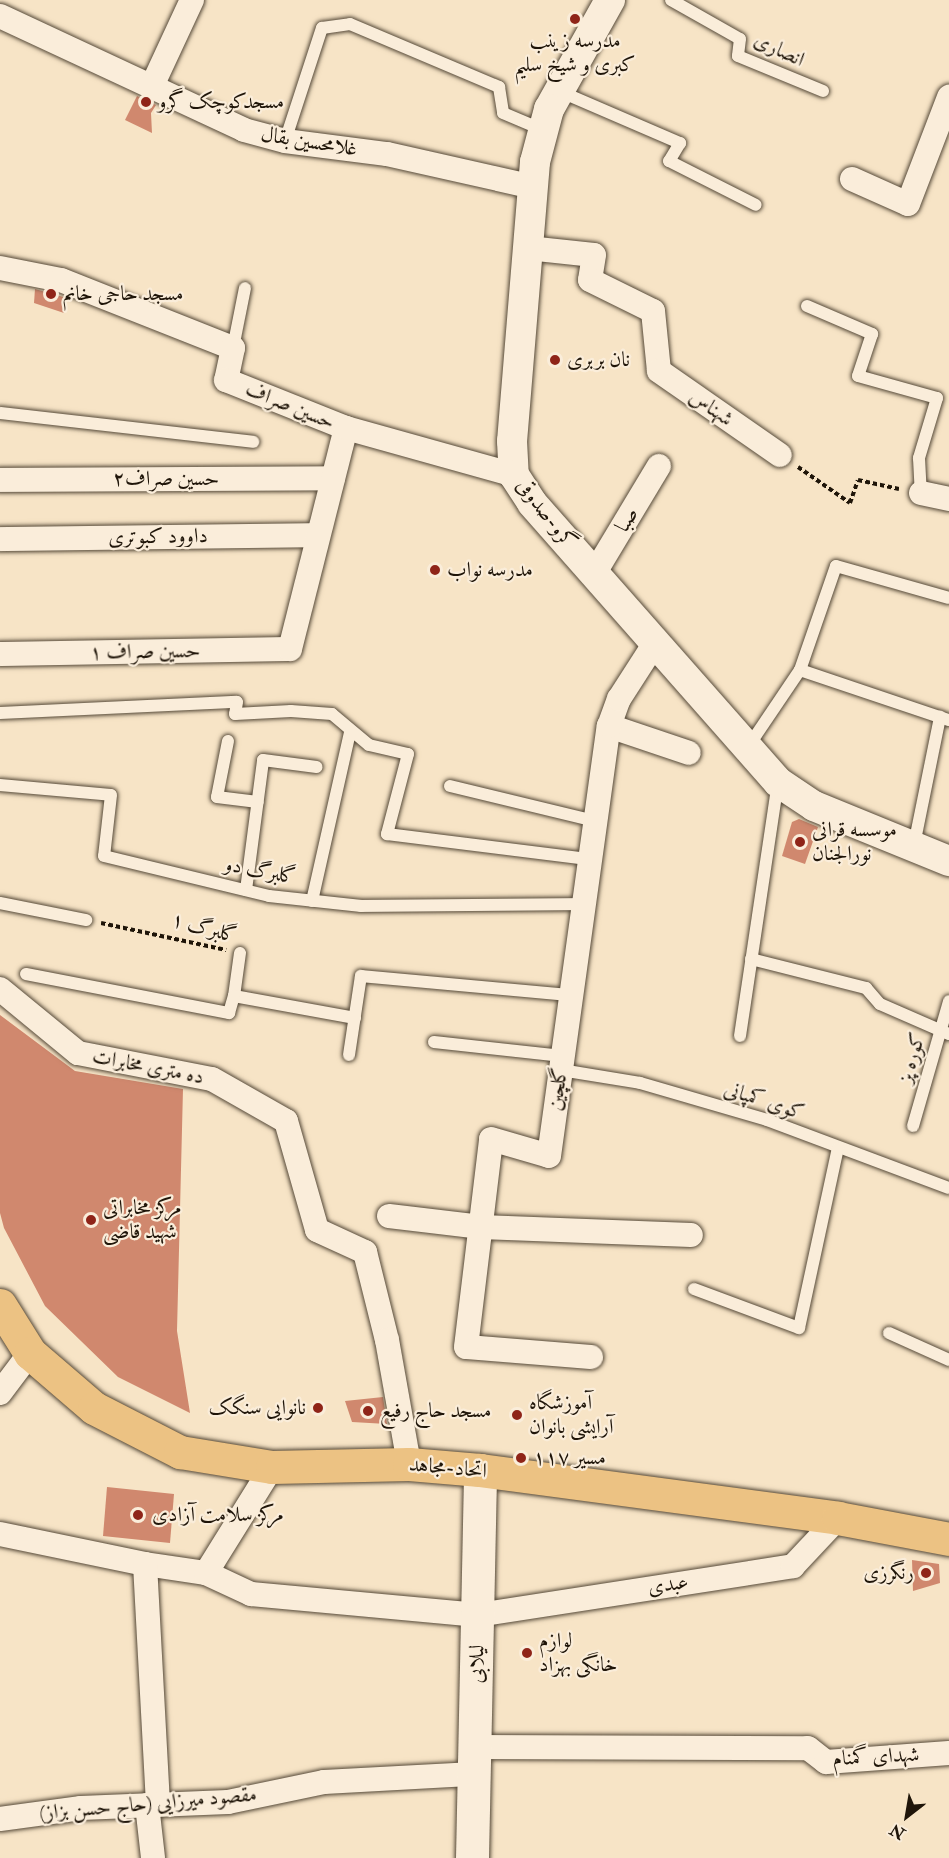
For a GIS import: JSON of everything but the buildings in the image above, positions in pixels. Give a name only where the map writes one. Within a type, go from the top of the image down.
[{"type":"main road","name":"اتحاد-مجاهد","points":[[0,1305],[30,1353],[94,1408],[180,1452],[272,1467],[409,1464],[480,1470],[838,1518],[949,1539]]},
{"type":"main road","name":"لیلابی","points":[[472,1858],[480,1470]]},
{"type":"street","points":[[152,86],[192,0]]},
{"type":"street","name":"گرو-صدوقی","points":[[610,0],[549,109],[535,162],[512,441],[514,475],[532,503],[778,782],[814,806],[949,861]]},
{"type":"street","name":"غلامحسین بقال","points":[[0,16],[244,130],[285,141],[387,154],[533,187]]},
{"type":"street","points":[[852,179],[908,204],[949,97]]},
{"type":"street","name":"شهناس","points":[[528,248],[594,255],[590,280],[653,311],[659,371],[780,455]]},
{"type":"street","points":[[0,268],[61,280],[233,348]]},
{"type":"street","name":"حسین صراف","points":[[233,348],[226,380],[346,428],[514,475]]},
{"type":"street","name":"حسین صراف","points":[[290,649],[317,535],[346,428]]},
{"type":"street","name":"صبا","points":[[594,574],[659,466]]},
{"type":"street","name":"حسین صراف۲","points":[[0,480],[333,478]]},
{"type":"street","points":[[921,493],[949,499]]},
{"type":"street","name":"داوود کبوتری","points":[[0,539],[317,535]]},
{"type":"street","name":"گلچین","points":[[591,1357],[466,1347],[491,1139],[549,1156],[609,726],[619,699],[655,643]]},
{"type":"street","name":"حسین صراف ۱","points":[[0,654],[290,649]]},
{"type":"street","points":[[609,726],[689,753]]},
{"type":"street","name":"ده متری مخابرات","points":[[0,989],[78,1053],[212,1079],[286,1121],[317,1230],[364,1252],[387,1340],[409,1464]]},
{"type":"street","points":[[389,1216],[481,1227],[691,1236]]},
{"type":"street","points":[[0,1393],[30,1353]]},
{"type":"street","points":[[206,1573],[272,1467]]},
{"type":"street","name":"عبدی","points":[[0,1534],[145,1564],[206,1573],[251,1594],[478,1615],[793,1566],[838,1518]]},
{"type":"street","points":[[145,1564],[153,1858]]},
{"type":"street","name":"مقصود میرزایی (حاج حسن بزاز)","points":[[0,1819],[81,1808],[228,1802],[324,1782],[474,1761],[808,1748]]},
{"type":"street","name":"شهدای گمنام","points":[[808,1748],[825,1762],[949,1753]]},
{"type":"lane","name":"انصاری","points":[[671,0],[740,39],[738,56],[823,91]]},
{"type":"lane","points":[[285,141],[322,28],[351,24],[499,87],[503,113],[543,130]]},
{"type":"lane","points":[[559,91],[680,143],[669,162],[756,205]]},
{"type":"lane","points":[[233,348],[245,288]]},
{"type":"lane","points":[[807,306],[872,334],[858,376],[943,398],[919,458],[921,493]]},
{"type":"lane","points":[[0,413],[253,442]]},
{"type":"lane","points":[[748,748],[800,670],[836,566],[949,598]]},
{"type":"lane","points":[[800,670],[945,718],[913,847]]},
{"type":"lane","points":[[0,713],[237,702],[235,714],[291,711],[332,714],[350,732],[369,745],[408,754],[387,834],[589,859]]},
{"type":"lane","points":[[312,901],[350,732]]},
{"type":"lane","points":[[228,741],[217,798],[258,802]]},
{"type":"lane","points":[[246,890],[263,760],[317,767]]},
{"type":"lane","points":[[740,1036],[778,782]]},
{"type":"lane","name":"گلبرگ دو","points":[[0,785],[111,795],[104,856],[246,890],[312,901],[361,906],[583,904]]},
{"type":"lane","points":[[450,786],[595,821]]},
{"type":"lane","points":[[0,903],[86,920]]},
{"type":"lane","name":"گلبرگ ۱","points":[[234,996],[240,953]]},
{"type":"lane","points":[[751,959],[866,988],[880,1004],[945,1032]]},
{"type":"lane","points":[[26,974],[229,1013],[234,996],[355,1018]]},
{"type":"lane","points":[[349,1055],[361,976],[571,995]]},
{"type":"lane","name":"کوره پز","points":[[913,1126],[945,1032],[949,1001]]},
{"type":"lane","name":"کوی کمپانی","points":[[434,1042],[561,1063],[640,1083],[767,1120],[949,1188]]},
{"type":"lane","points":[[694,1289],[799,1328],[838,1148]]},
{"type":"lane","points":[[889,1333],[949,1360]]},
{"type":"path","points":[[780,455],[850,504],[858,480],[921,493]]},
{"type":"path","name":"گلبرگ ۱","points":[[86,920],[240,953]]},
{"type":"place","name":"مدرسه زینب کبری و شیخ سلیم","points":[[575,19]]},
{"type":"place","name":"مسجدکوچک گرو","points":[[146,102]]},
{"type":"place","name":"مسجد حاجی خانم","points":[[51,294]]},
{"type":"place","name":"نان بربری","points":[[555,360]]},
{"type":"place","name":"مدرسه نواب","points":[[435,570]]},
{"type":"place","name":"موسسه قرانی نورالجنان","points":[[800,842]]},
{"type":"place","name":"مرکز مخابراتی شهید قاضی","points":[[91,1220]]},
{"type":"place","name":"نانوایی سنگک","points":[[318,1408]]},
{"type":"place","name":"مسجد حاج رفیع","points":[[368,1411]]},
{"type":"place","name":"آموزشگاه آرایشی بانوان","points":[[517,1415]]},
{"type":"place","name":"مسیر ۱۱۷","points":[[521,1458]]},
{"type":"place","name":"مرکز سلامت آزادی","points":[[138,1515]]},
{"type":"place","name":"رنگرزی","points":[[926,1573]]},
{"type":"place","name":"لوازم خانگی بهزاد","points":[[527,1653]]}]
